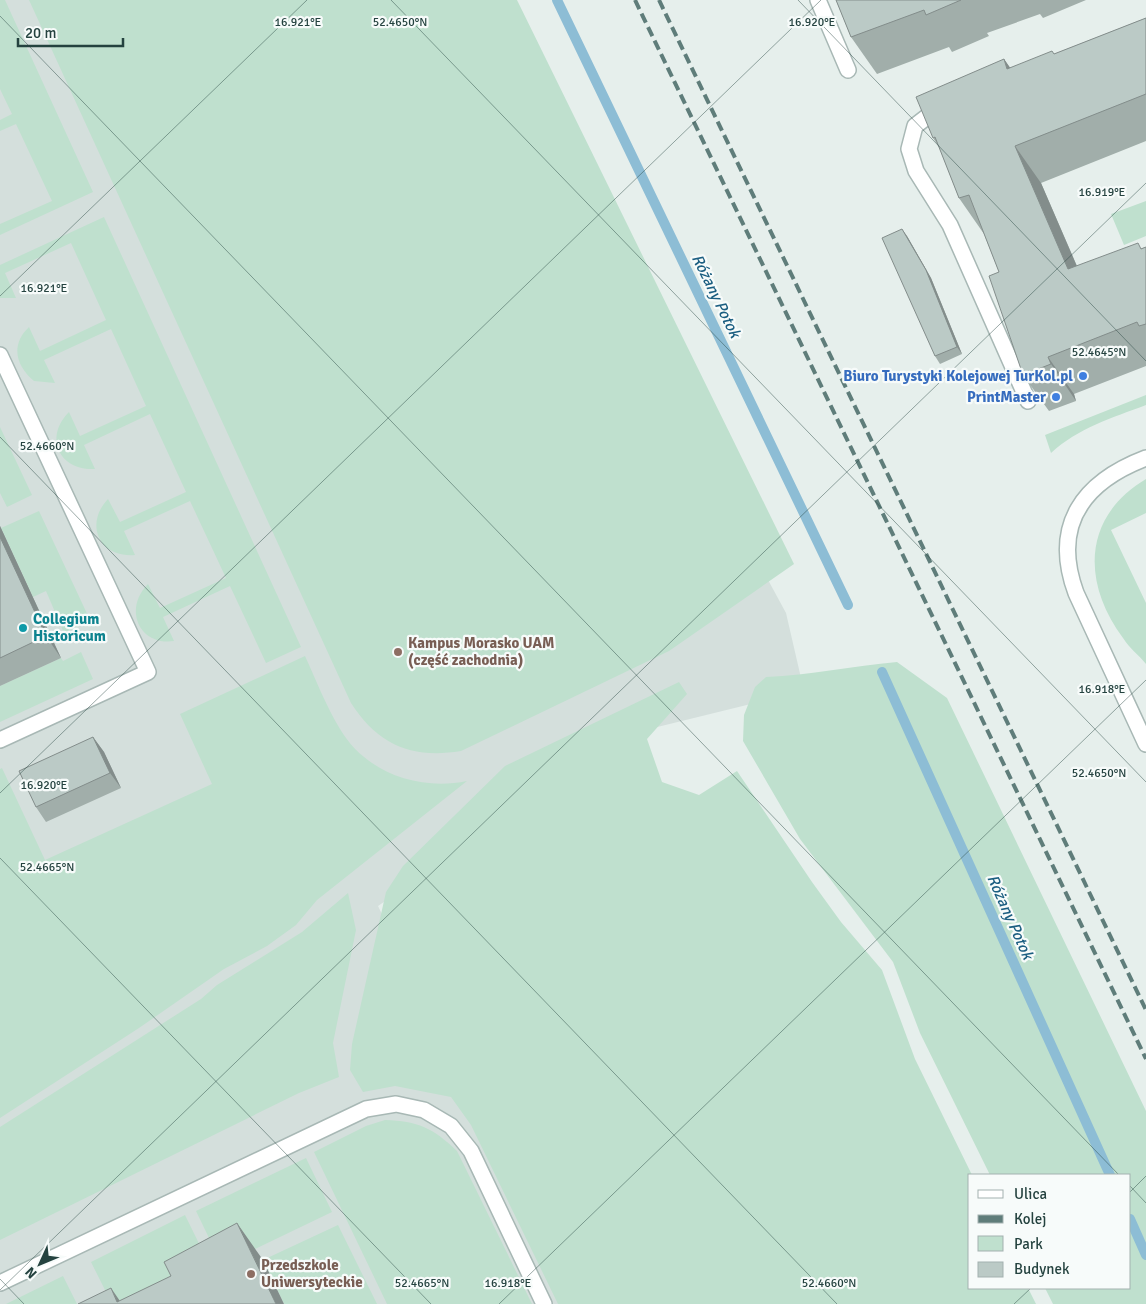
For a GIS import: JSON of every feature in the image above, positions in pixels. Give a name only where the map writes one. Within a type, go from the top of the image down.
[{"type":"street","points":[[818,0],[848,70]]},
{"type":"street","points":[[954,102],[936,108],[915,126],[909,149],[916,170],[950,225],[1028,402]]},
{"type":"street","points":[[0,355],[148,672],[0,740]]},
{"type":"street","points":[[1146,458],[1109,475],[1085,497],[1076,510],[1069,532],[1068,565],[1076,593],[1146,744]]},
{"type":"street","points":[[0,1283],[366,1109],[396,1104],[424,1110],[451,1126],[471,1151],[544,1304]]},
{"type":"shaded area","name":"Kampus Morasko UAM (część zachodnia)","points":[[0,0],[454,0],[786,613],[804,691],[633,733],[378,906],[571,1304],[0,1304]]},
{"type":"green space","points":[[0,0],[5,0],[93,192],[0,235],[0,224],[52,201],[16,124],[0,131],[0,120],[12,114],[0,89]]},
{"type":"green space","points":[[29,0],[517,0],[794,564],[669,651],[461,751],[427,753],[398,746],[385,739],[361,717],[351,703]]},
{"type":"green space","points":[[1146,201],[1146,236],[1124,245],[1111,214]]},
{"type":"green space","points":[[104,217],[301,647],[266,663],[230,586],[163,617],[174,641],[162,641],[152,638],[138,624],[137,604],[148,584],[160,608],[226,578],[190,501],[124,531],[135,555],[112,551],[104,545],[99,537],[97,519],[108,499],[120,522],[186,492],[150,414],[84,445],[95,469],[73,465],[59,451],[57,432],[61,422],[69,412],[80,436],[146,406],[111,329],[44,360],[55,383],[34,381],[19,362],[17,348],[19,341],[29,327],[40,351],[106,320],[71,243],[5,273],[16,298],[0,298],[0,265]]},
{"type":"green space","points":[[1146,395],[1146,405],[1084,430],[1061,444],[1051,453],[1045,435]]},
{"type":"green space","points":[[0,427],[32,495],[7,507],[0,493]]},
{"type":"green space","points":[[1146,479],[1146,513],[1111,530],[1146,603],[1146,664],[1125,642],[1110,617],[1100,595],[1095,574],[1095,552],[1100,532],[1110,512],[1125,494]]},
{"type":"green space","points":[[39,511],[90,620],[64,633],[46,591],[33,597],[1,528]]},
{"type":"green space","points":[[81,652],[93,679],[0,722],[0,686],[61,658],[63,661]]},
{"type":"green space","points":[[305,656],[340,729],[364,757],[395,775],[413,781],[449,783],[467,781],[317,900],[296,925],[267,946],[224,969],[139,1028],[0,1118],[0,769],[2,768],[45,860],[212,784],[180,714]]},
{"type":"green space","points":[[897,662],[947,698],[1146,1111],[1146,1304],[1053,1304],[1046,1289],[1131,1289],[1131,1174],[990,1174],[920,1033],[893,962],[800,839],[743,741],[744,715],[755,687],[766,677]]},
{"type":"green space","points":[[679,682],[687,694],[647,739],[662,782],[699,795],[737,771],[841,922],[882,970],[915,1059],[972,1174],[968,1174],[968,1289],[1028,1289],[1036,1304],[558,1304],[471,1125],[451,1097],[395,1086],[363,1092],[350,1070],[352,1044],[386,892],[403,866],[505,766]]},
{"type":"green space","points":[[348,893],[356,930],[333,1043],[339,1077],[299,1093],[0,1240],[0,1127],[201,999],[217,985],[302,932]]},
{"type":"green space","points":[[385,1120],[407,1122],[424,1127],[457,1151],[532,1304],[387,1304],[314,1152],[366,1126]]},
{"type":"green space","points":[[306,1158],[332,1212],[222,1265],[196,1211]]},
{"type":"green space","points":[[185,1215],[212,1270],[112,1304],[91,1262]]},
{"type":"green space","points":[[338,1225],[377,1304],[284,1304],[263,1260]]},
{"type":"green space","points":[[63,1276],[77,1304],[6,1304]]},
{"type":"building","points":[[836,0],[961,0],[926,15],[924,10],[851,37]]},
{"type":"building","points":[[1146,18],[1146,94],[1015,146],[1068,269],[1138,243],[1141,249],[1146,247],[1146,324],[1139,326],[1137,322],[1048,357],[1051,364],[1023,375],[989,276],[999,272],[969,195],[959,198],[935,137],[933,138],[916,97],[1004,59],[1007,69],[1052,51],[1054,54]]},
{"type":"building","points":[[902,229],[926,270],[957,347],[935,356],[882,238]]},
{"type":"building","points":[[0,537],[46,636],[0,658]]},
{"type":"building","points":[[93,737],[110,773],[36,807],[19,771]]},
{"type":"building","points":[[237,1223],[276,1304],[78,1304],[111,1288],[117,1302],[171,1276],[164,1262]]},
{"type":"waterway","name":"Różany Potok","points":[[557,0],[848,605]]},
{"type":"waterway","name":"Różany Potok","points":[[882,672],[1110,1174]]},
{"type":"waterway","name":"Różany Potok","points":[[1131,1221],[1146,1255]]},
{"type":"railway","points":[[635,0],[1146,1059]]},
{"type":"railway","points":[[659,0],[1146,1010]]},
{"type":"place","name":"Biuro Turystyki Kolejowej TurKol.pl","points":[[1083,376]]},
{"type":"place","name":"PrintMaster","points":[[1056,397]]},
{"type":"place","name":"Collegium Historicum","points":[[23,628]]},
{"type":"place","name":"Kampus Morasko UAM (część zachodnia)","points":[[398,652]]},
{"type":"place","name":"Przedszkole Uniwersyteckie","points":[[251,1274]]}]
